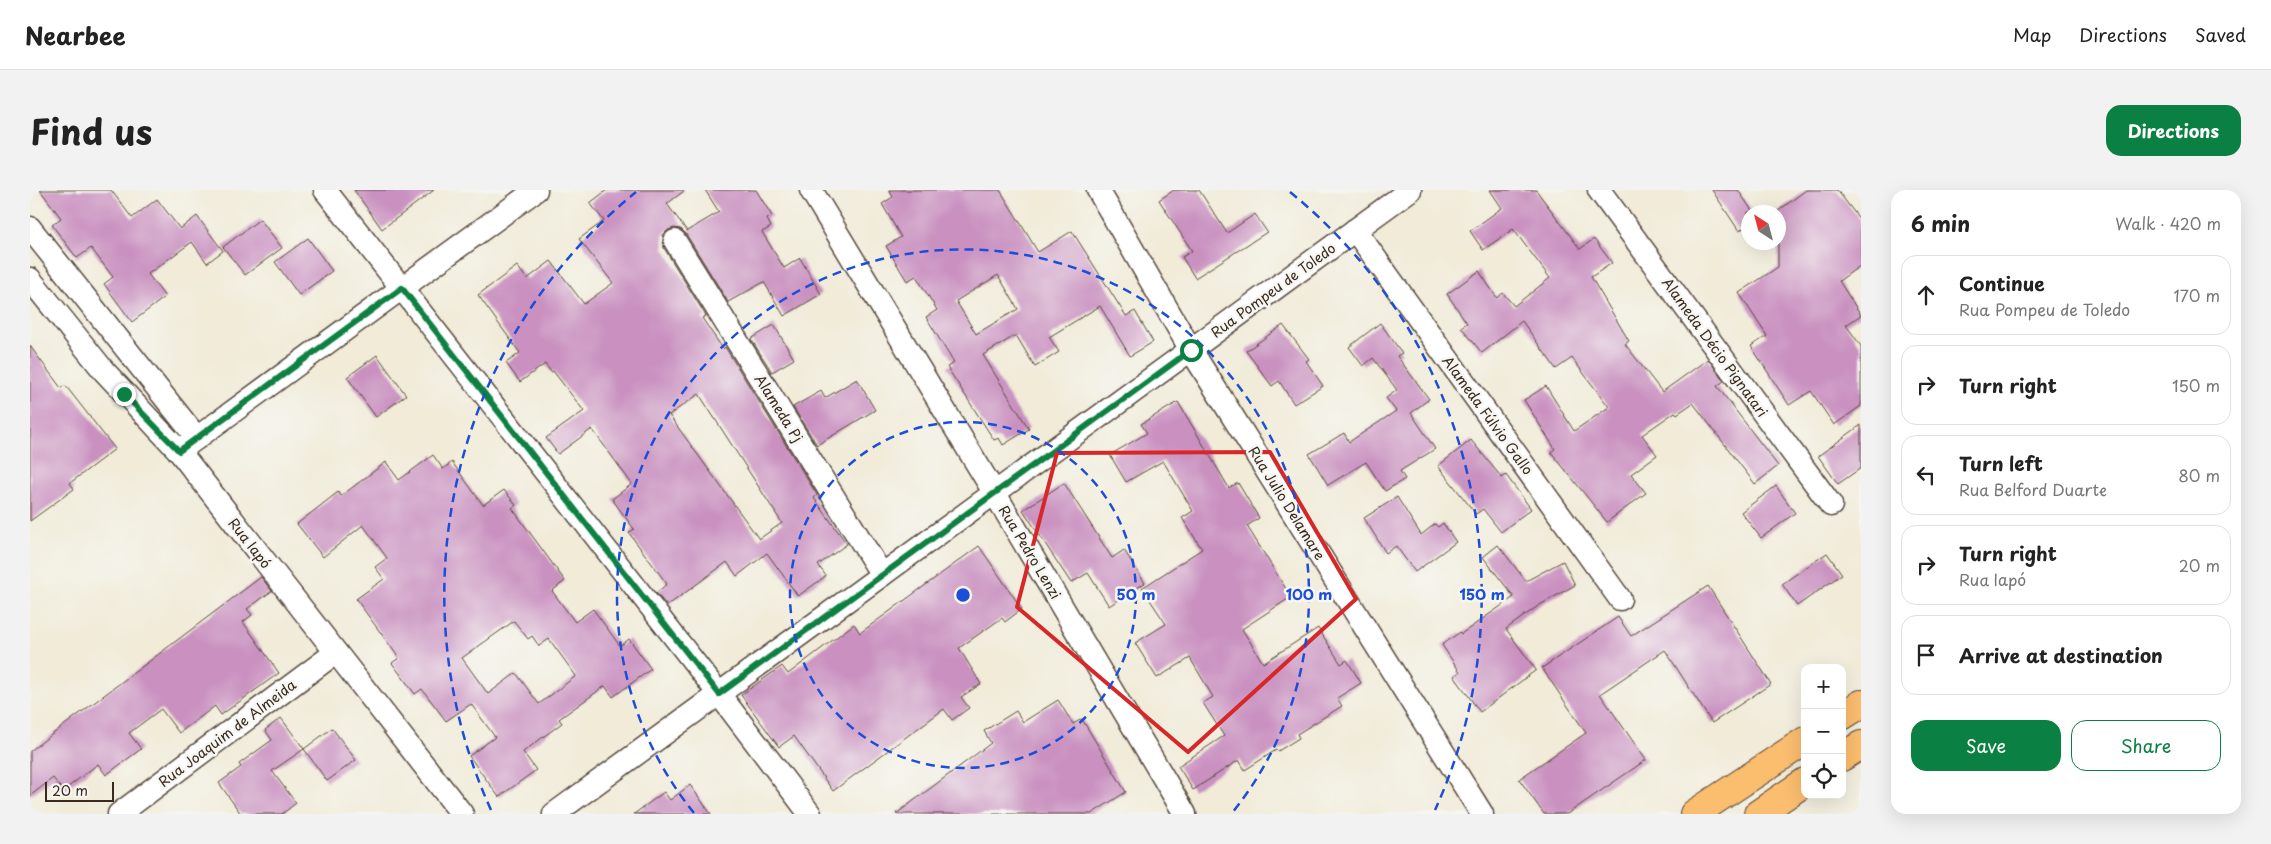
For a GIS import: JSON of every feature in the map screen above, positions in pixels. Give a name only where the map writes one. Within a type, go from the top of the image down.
[{"type":"main road","points":[[1846,713],[1861,704]]},
{"type":"main road","points":[[1694,814],[1801,744]]},
{"type":"main road","points":[[1846,754],[1861,745]]},
{"type":"main road","points":[[1758,814],[1801,785]]},
{"type":"street","points":[[325,190],[719,694],[810,814]]},
{"type":"street","points":[[188,445],[536,190]]},
{"type":"street","name":"Rua Pedro Lenzi","points":[[811,190],[994,492],[1185,814]]},
{"type":"street","name":"Rua Julio Delamare","points":[[1098,190],[1191,350],[1482,814]]},
{"type":"street","name":"Rua Pompeu de Toledo","points":[[554,814],[1410,190]]},
{"type":"street","name":"Alameda Décio Pignatari","points":[[1599,190],[1831,504]]},
{"type":"street","name":"Rua Iapó","points":[[30,228],[188,445],[335,653],[462,814]]},
{"type":"street","name":"Alameda Fúlvio Gallo","points":[[1355,230],[1620,599]]},
{"type":"street","name":"Alameda Pj","points":[[675,241],[882,575]]},
{"type":"street","name":"Rua Iapó","points":[[30,279],[104,371],[188,445]]},
{"type":"street","name":"Rua Joaquim de Almeida","points":[[119,814],[335,653]]},
{"type":"highlighted area","points":[[1270,452],[1356,599],[1188,752],[1017,607],[1057,453]]},
{"type":"building","points":[[40,190],[111,190],[132,218],[157,199],[180,229],[197,216],[223,251],[207,263],[192,242],[148,274],[165,297],[132,322],[104,284],[113,277],[91,248],[77,258],[52,225],[61,218]]},
{"type":"building","points":[[354,190],[434,190],[382,229]]},
{"type":"building","points":[[607,190],[685,190],[667,204],[687,231],[719,212],[705,190],[756,190],[772,216],[767,219],[771,227],[762,232],[784,268],[800,258],[821,294],[784,316],[764,282],[728,302],[686,234],[681,229],[674,228],[668,230],[663,235],[664,248],[706,316],[702,318],[723,349],[725,347],[817,495],[814,498],[847,544],[818,565],[826,576],[798,596],[767,553],[737,576],[727,562],[667,606],[656,593],[667,584],[629,533],[634,529],[612,499],[632,484],[592,429],[558,454],[546,438],[584,411],[553,371],[551,372],[545,364],[520,382],[506,363],[520,353],[478,295],[517,266],[527,279],[551,261],[584,304],[613,283],[579,239],[604,221],[590,203]],"holes":[[[699,394],[782,523],[759,539],[669,415]]]},
{"type":"building","points":[[889,190],[1000,190],[1038,252],[1072,231],[1126,316],[1135,311],[1153,342],[1130,356],[1100,306],[1049,337],[1059,352],[1035,367],[1016,335],[983,355],[1029,429],[1003,445],[999,438],[994,440],[947,367],[954,363],[926,317],[937,310],[916,276],[907,281],[886,246],[901,237],[882,204],[893,197]],"holes":[[[998,275],[1018,309],[976,334],[956,301]]]},
{"type":"building","points":[[1174,190],[1199,190],[1227,233],[1255,214],[1267,232],[1195,278],[1182,257],[1192,251],[1159,200]]},
{"type":"building","points":[[1490,190],[1536,190],[1580,249],[1594,239],[1612,263],[1591,277],[1629,341],[1625,344],[1662,392],[1708,359],[1724,381],[1717,386],[1778,466],[1755,484],[1693,403],[1677,414],[1675,412],[1642,435],[1657,455],[1631,474],[1646,493],[1607,522],[1551,452],[1555,449],[1524,400],[1546,386],[1574,431],[1609,407],[1572,358],[1556,369],[1522,321],[1482,353],[1461,327],[1467,323],[1447,294],[1479,271],[1497,298],[1503,293],[1514,306],[1550,278],[1513,229],[1483,250],[1470,231],[1502,208]]},
{"type":"building","points":[[1712,190],[1738,190],[1748,205],[1741,205],[1741,230],[1739,231]]},
{"type":"building","points":[[1806,190],[1837,190],[1861,221],[1861,265],[1839,281],[1861,315],[1846,325],[1861,346],[1861,406],[1834,425],[1811,391],[1789,405],[1751,346],[1767,336],[1739,293],[1778,267],[1778,250],[1786,250],[1786,205]]},
{"type":"building","points":[[260,219],[282,248],[245,275],[223,247]]},
{"type":"building","points":[[308,238],[332,271],[299,295],[275,262]]},
{"type":"building","points":[[1380,323],[1402,353],[1397,356],[1429,399],[1411,413],[1435,449],[1400,471],[1405,479],[1385,491],[1366,462],[1328,485],[1309,454],[1344,433],[1349,442],[1396,411],[1386,398],[1397,390],[1373,358],[1363,366],[1349,347]]},
{"type":"building","points":[[774,325],[794,359],[772,372],[751,339]]},
{"type":"building","points":[[1283,325],[1309,359],[1306,361],[1323,386],[1294,404],[1279,381],[1272,386],[1246,351]]},
{"type":"building","points":[[30,346],[61,388],[65,385],[115,449],[70,483],[74,489],[30,521]]},
{"type":"building","points":[[377,355],[406,395],[376,417],[347,377]]},
{"type":"building","points":[[857,379],[875,410],[817,445],[793,407],[821,391],[825,398]]},
{"type":"building","points":[[1178,402],[1229,488],[1238,483],[1259,518],[1247,526],[1291,597],[1242,629],[1263,663],[1318,628],[1341,664],[1347,660],[1361,683],[1337,698],[1342,706],[1297,734],[1299,738],[1245,770],[1239,760],[1193,790],[1178,766],[1224,736],[1203,703],[1213,697],[1190,658],[1157,678],[1135,643],[1166,624],[1142,588],[1202,549],[1182,518],[1193,511],[1163,461],[1126,482],[1110,455],[1147,433],[1141,424]]},
{"type":"building","points":[[1861,425],[1861,468],[1838,484],[1818,456]]},
{"type":"building","points":[[1471,440],[1502,478],[1506,475],[1531,509],[1501,532],[1483,509],[1476,514],[1438,466]]},
{"type":"building","points":[[433,455],[443,469],[452,462],[483,505],[504,490],[516,505],[512,508],[565,581],[552,591],[575,622],[593,609],[620,646],[629,639],[651,669],[613,697],[605,686],[559,719],[562,723],[523,752],[536,770],[499,797],[469,756],[495,737],[471,704],[446,721],[422,689],[415,694],[392,663],[399,658],[356,599],[384,579],[375,567],[387,558],[363,525],[323,557],[297,524],[338,492],[341,496],[386,462],[399,480]],"holes":[[[514,621],[528,639],[532,636],[539,646],[549,639],[576,676],[539,704],[516,673],[488,694],[462,658]]]},
{"type":"building","points":[[1064,483],[1112,558],[1124,550],[1145,583],[1109,606],[1088,573],[1071,583],[1023,510]]},
{"type":"building","points":[[1776,486],[1795,513],[1761,538],[1741,512]]},
{"type":"building","points":[[1397,497],[1421,535],[1435,524],[1438,527],[1443,523],[1456,542],[1415,572],[1396,546],[1386,553],[1364,518]]},
{"type":"building","points":[[1498,545],[1526,581],[1563,561],[1575,585],[1538,606],[1506,629],[1536,670],[1480,712],[1454,676],[1460,672],[1442,645],[1514,597],[1483,557]]},
{"type":"building","points":[[979,546],[1022,609],[1005,622],[1002,618],[959,648],[981,684],[961,697],[969,708],[952,720],[944,709],[833,791],[794,736],[779,747],[741,695],[782,666],[788,674],[854,624],[860,633]]},
{"type":"building","points":[[1827,553],[1842,574],[1797,606],[1782,584]]},
{"type":"building","points":[[261,577],[272,591],[247,609],[252,615],[243,622],[279,673],[221,715],[215,706],[179,733],[161,709],[129,733],[141,749],[106,775],[98,764],[63,791],[53,778],[30,796],[30,751]]},
{"type":"building","points":[[1708,586],[1771,684],[1712,723],[1665,650],[1600,694],[1646,760],[1567,814],[1544,814],[1519,779],[1586,733],[1542,668],[1618,617],[1631,636]]},
{"type":"building","points":[[1058,700],[1073,724],[1082,719],[1126,792],[1091,814],[896,814],[991,743],[984,731],[1016,711],[1023,722]]},
{"type":"building","points":[[281,718],[304,749],[272,771],[296,803],[282,814],[241,814],[219,783],[241,767],[239,764],[272,740],[265,730]]},
{"type":"building","points":[[332,728],[356,760],[327,781],[304,749]]},
{"type":"building","points":[[690,785],[711,814],[634,814],[664,792],[670,800]]},
{"type":"route","points":[[124,394],[179,451],[402,288],[719,694],[1191,350]]}]
